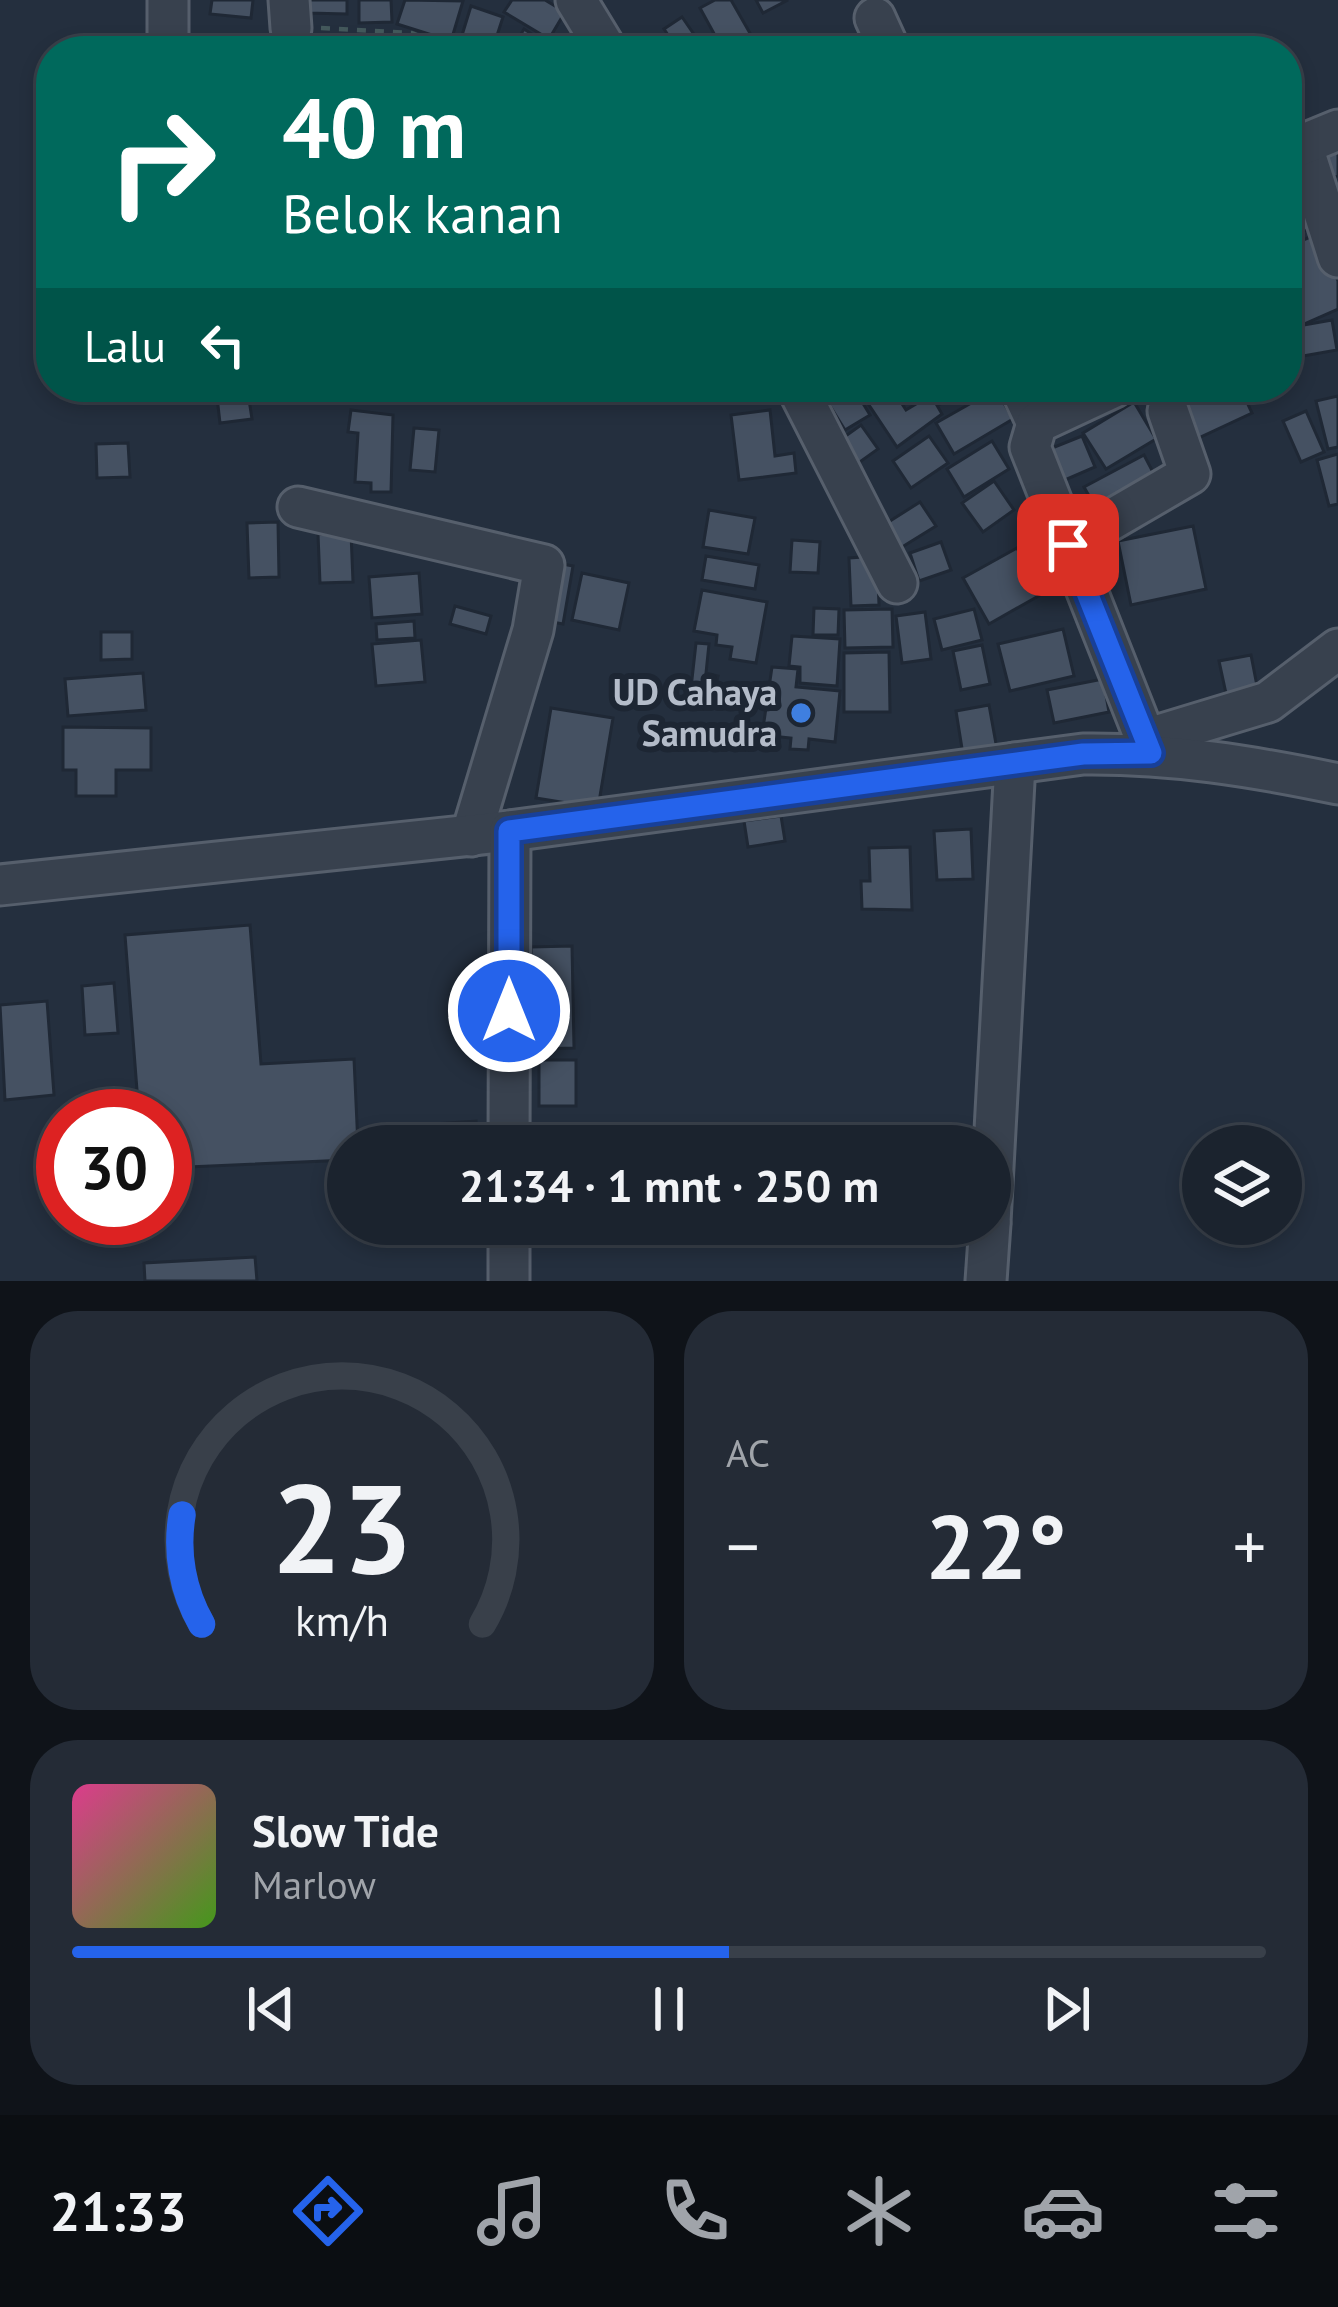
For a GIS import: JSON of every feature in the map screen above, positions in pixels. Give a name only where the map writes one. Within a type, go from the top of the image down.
[{"type":"street","points":[[168,0],[168,36]]},
{"type":"street","points":[[576,0],[598,36]]},
{"type":"street","points":[[1309,142],[1338,257]]},
{"type":"street","points":[[805,402],[897,583]]},
{"type":"street","points":[[1027,402],[1037,423],[1030,447],[1148,746]]},
{"type":"street","points":[[1037,423],[1082,402]]},
{"type":"street","points":[[1068,545],[1190,474],[1168,411]]},
{"type":"street","points":[[298,507],[544,565],[490,834],[508,1125]]},
{"type":"street","points":[[0,885],[490,834],[1148,746],[1268,702],[1338,649]]},
{"type":"street","points":[[1148,746],[1338,784]]},
{"type":"street","points":[[996,1125],[1016,763]]},
{"type":"street","points":[[509,1245],[509,1281]]},
{"type":"street","points":[[986,1281],[988,1245]]},
{"type":"path","points":[[290,14],[419,36]]},
{"type":"building","points":[[212,0],[253,0],[251,18],[210,14]]},
{"type":"building","points":[[309,0],[347,0],[347,14],[308,13]]},
{"type":"building","points":[[359,0],[391,0],[392,22],[359,23]]},
{"type":"building","points":[[405,0],[463,1],[452,36],[435,36],[397,24]]},
{"type":"building","points":[[512,0],[545,0],[565,12],[551,36],[544,36],[504,12]]},
{"type":"building","points":[[715,0],[731,0],[751,35],[715,36],[700,8]]},
{"type":"building","points":[[756,0],[788,0],[763,13]]},
{"type":"building","points":[[471,6],[503,17],[497,36],[462,36]]},
{"type":"building","points":[[682,17],[695,36],[669,36],[664,29]]},
{"type":"building","points":[[1338,137],[1338,176],[1324,181],[1313,144]]},
{"type":"building","points":[[1302,179],[1322,223],[1302,232]]},
{"type":"building","points":[[1317,234],[1338,281],[1338,309],[1304,324],[1302,319],[1302,240]]},
{"type":"building","points":[[1332,320],[1337,350],[1303,356],[1302,325]]},
{"type":"building","points":[[1338,396],[1338,447],[1328,449],[1316,401]]},
{"type":"building","points":[[218,402],[249,402],[252,419],[220,423]]},
{"type":"building","points":[[828,402],[862,402],[870,415],[845,430]]},
{"type":"building","points":[[867,402],[901,402],[906,410],[919,402],[935,402],[942,414],[897,447]]},
{"type":"building","points":[[973,402],[1003,402],[1013,419],[954,454],[936,423]]},
{"type":"building","points":[[1134,402],[1156,439],[1106,469],[1083,433]]},
{"type":"building","points":[[1173,402],[1247,402],[1252,413],[1192,441]]},
{"type":"building","points":[[351,410],[393,415],[391,492],[371,492],[371,483],[355,482],[358,433],[348,432]]},
{"type":"building","points":[[770,410],[775,456],[794,453],[796,473],[739,480],[731,415]]},
{"type":"building","points":[[1306,411],[1324,452],[1301,462],[1283,421]]},
{"type":"building","points":[[861,425],[878,449],[850,469],[833,445]]},
{"type":"building","points":[[414,428],[439,430],[435,472],[410,470]]},
{"type":"building","points":[[929,436],[948,463],[911,488],[893,461]]},
{"type":"building","points":[[1082,436],[1095,467],[1051,486],[1037,454]]},
{"type":"building","points":[[992,441],[1009,469],[964,497],[947,469]]},
{"type":"building","points":[[128,443],[130,477],[97,478],[96,444]]},
{"type":"building","points":[[1338,454],[1338,504],[1329,506],[1317,460]]},
{"type":"building","points":[[1144,455],[1156,478],[1097,510],[1084,487]]},
{"type":"building","points":[[994,481],[1014,510],[983,532],[962,503]]},
{"type":"building","points":[[920,502],[936,526],[894,552],[879,528]]},
{"type":"building","points":[[709,510],[755,518],[748,554],[703,547]]},
{"type":"building","points":[[278,522],[279,577],[249,578],[247,523]]},
{"type":"building","points":[[1193,526],[1206,589],[1131,605],[1118,541]]},
{"type":"building","points":[[351,533],[353,582],[320,583],[318,534]]},
{"type":"building","points":[[792,540],[820,542],[818,573],[790,572]]},
{"type":"building","points":[[941,542],[951,570],[919,581],[910,553]]},
{"type":"building","points":[[1017,548],[1042,594],[989,624],[963,578]]},
{"type":"building","points":[[706,556],[759,565],[755,589],[702,580]]},
{"type":"building","points":[[877,556],[879,605],[851,606],[849,558]]},
{"type":"building","points":[[557,563],[573,566],[563,624],[547,621]]},
{"type":"building","points":[[419,573],[422,614],[372,618],[369,577]]},
{"type":"building","points":[[582,573],[629,583],[619,630],[572,620]]},
{"type":"building","points":[[702,590],[767,602],[756,663],[730,659],[732,647],[716,645],[717,635],[694,631]]},
{"type":"building","points":[[455,606],[491,616],[486,634],[450,624]]},
{"type":"building","points":[[814,608],[839,609],[838,635],[813,635]]},
{"type":"building","points":[[892,609],[893,647],[845,648],[844,610]]},
{"type":"building","points":[[974,609],[982,640],[942,650],[934,619]]},
{"type":"building","points":[[925,612],[931,659],[902,663],[896,616]]},
{"type":"building","points":[[414,621],[415,638],[377,640],[376,624]]},
{"type":"building","points":[[1063,629],[1074,676],[1010,691],[998,644]]},
{"type":"building","points":[[101,632],[132,632],[132,659],[101,660]]},
{"type":"building","points":[[792,636],[840,639],[837,686],[800,683],[800,667],[789,666]]},
{"type":"building","points":[[421,640],[425,682],[376,686],[372,644]]},
{"type":"building","points":[[696,643],[709,644],[706,673],[718,676],[712,704],[702,702],[701,707],[689,706]]},
{"type":"building","points":[[982,645],[990,684],[961,690],[953,651]]},
{"type":"building","points":[[889,652],[890,712],[844,712],[844,653]]},
{"type":"building","points":[[1251,655],[1258,691],[1227,698],[1219,661]]},
{"type":"building","name":"UD Cahaya Samudra","points":[[772,667],[798,669],[796,687],[840,691],[835,742],[809,739],[808,750],[790,749],[791,738],[762,735]]},
{"type":"building","points":[[143,673],[146,710],[68,716],[65,679]]},
{"type":"building","points":[[1103,679],[1109,712],[1054,723],[1047,690]]},
{"type":"building","points":[[989,705],[998,755],[964,761],[956,711]]},
{"type":"building","points":[[551,708],[613,718],[598,808],[536,798]]},
{"type":"building","points":[[63,727],[151,728],[151,770],[116,770],[116,796],[76,796],[76,770],[63,770]]},
{"type":"building","points":[[781,816],[785,841],[748,847],[744,821]]},
{"type":"building","points":[[971,829],[973,879],[937,880],[934,831]]},
{"type":"building","points":[[910,847],[912,910],[862,909],[861,881],[870,881],[869,848]]},
{"type":"building","points":[[250,925],[261,1064],[354,1059],[357,1125],[327,1125],[327,1161],[192,1167],[192,1089],[137,1089],[125,935]]},
{"type":"building","points":[[572,946],[574,1048],[533,1049],[531,947]]},
{"type":"building","points":[[114,983],[118,1033],[85,1035],[82,986]]},
{"type":"building","points":[[47,1001],[54,1089],[36,1089],[36,1097],[5,1100],[0,1005]]},
{"type":"building","points":[[539,1060],[576,1060],[576,1106],[539,1106]]},
{"type":"building","points":[[476,1121],[476,1125],[421,1125]]},
{"type":"building","points":[[255,1257],[257,1281],[145,1281],[144,1263]]},
{"type":"place","name":"UD Cahaya Samudra","points":[[801,713]]},
{"type":"route","points":[[509,1011],[509,831],[1083,754],[1151,753],[1068,545]]}]
